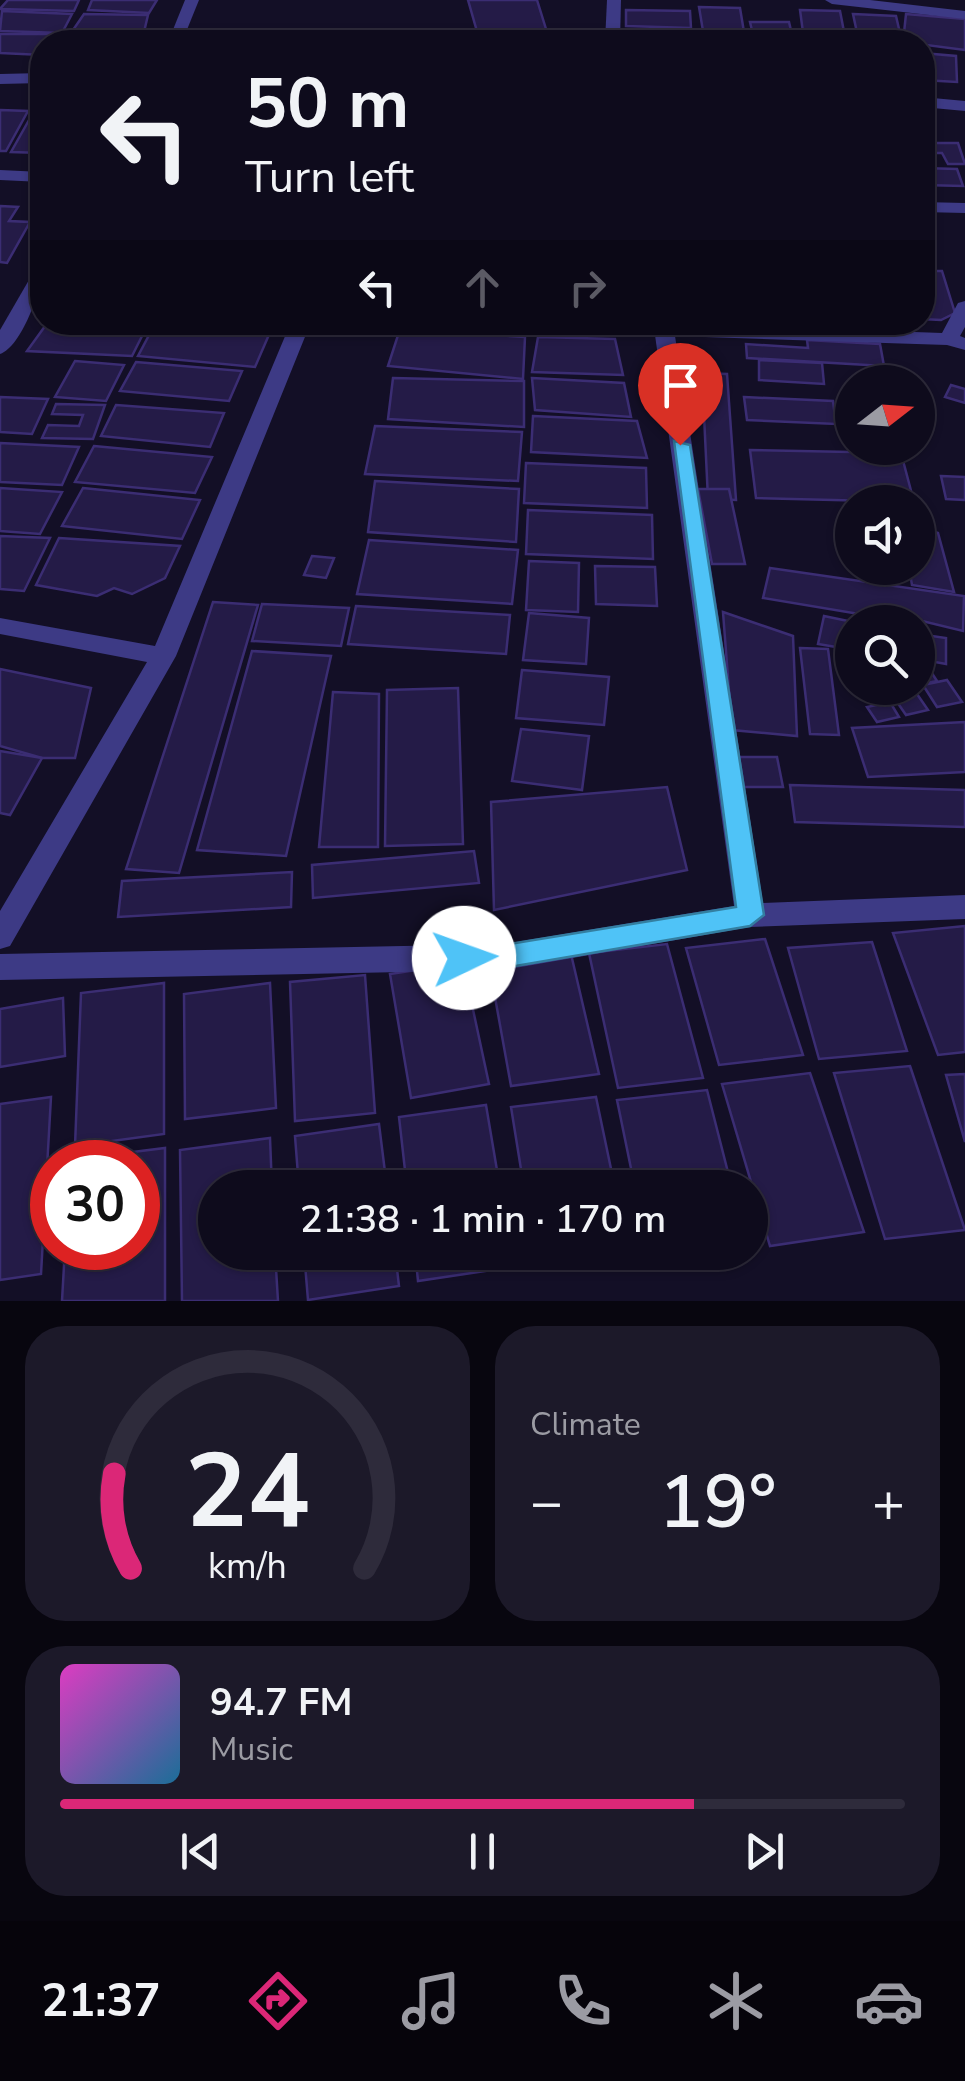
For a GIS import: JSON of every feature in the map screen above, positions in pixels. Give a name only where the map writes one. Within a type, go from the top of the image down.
[{"type":"street","points":[[180,30],[192,0]]},
{"type":"street","points":[[613,30],[614,0]]},
{"type":"street","points":[[832,0],[913,4],[965,15]]},
{"type":"street","points":[[0,79],[30,78]]},
{"type":"street","points":[[935,103],[965,106]]},
{"type":"street","points":[[0,176],[30,177]]},
{"type":"street","points":[[935,207],[965,208]]},
{"type":"street","points":[[0,348],[30,307]]},
{"type":"street","points":[[762,335],[957,341],[965,308]]},
{"type":"street","points":[[0,937],[163,656],[296,335]]},
{"type":"street","points":[[664,335],[750,915]]},
{"type":"street","points":[[0,626],[163,656]]},
{"type":"street","points":[[0,967],[503,957],[750,915],[965,908]]},
{"type":"building","points":[[8,0],[79,0],[74,11],[0,9]]},
{"type":"building","points":[[92,0],[157,0],[149,13],[88,10]]},
{"type":"building","points":[[468,0],[537,0],[546,29],[518,30],[477,30]]},
{"type":"building","points":[[699,7],[740,8],[744,30],[703,30]]},
{"type":"building","points":[[626,10],[690,11],[691,28],[626,26]]},
{"type":"building","points":[[800,10],[840,11],[844,30],[803,30]]},
{"type":"building","points":[[2,11],[72,14],[64,30],[0,31]]},
{"type":"building","points":[[84,14],[148,15],[144,30],[73,30]]},
{"type":"building","points":[[853,14],[896,16],[899,30],[856,30]]},
{"type":"building","points":[[906,14],[965,19],[965,50],[935,46],[935,30],[904,30]]},
{"type":"building","points":[[750,22],[789,22],[791,30],[752,30]]},
{"type":"building","points":[[0,34],[30,34],[30,54],[0,53]]},
{"type":"building","points":[[935,54],[956,56],[957,82],[935,81]]},
{"type":"building","points":[[0,110],[28,111],[6,151],[0,151]]},
{"type":"building","points":[[30,118],[30,153],[11,152]]},
{"type":"building","points":[[935,143],[958,143],[965,164],[948,164],[942,153],[935,153]]},
{"type":"building","points":[[935,168],[957,169],[963,186],[935,185]]},
{"type":"building","points":[[0,206],[18,207],[9,221],[30,222],[7,263],[0,262]]},
{"type":"building","points":[[935,271],[942,271],[955,313],[935,320]]},
{"type":"building","points":[[39,335],[142,335],[132,356],[27,351]]},
{"type":"building","points":[[149,335],[269,335],[255,367],[138,356]]},
{"type":"building","points":[[398,335],[525,337],[523,379],[388,366]]},
{"type":"building","points":[[538,337],[615,339],[623,375],[532,372]]},
{"type":"building","points":[[807,340],[880,344],[884,365],[747,358],[746,344],[808,348]]},
{"type":"building","points":[[759,360],[822,363],[824,384],[759,380]]},
{"type":"building","points":[[75,361],[124,365],[106,401],[55,397]]},
{"type":"building","points":[[136,362],[242,371],[229,401],[120,391]]},
{"type":"building","points":[[702,373],[727,374],[736,500],[708,499]]},
{"type":"building","points":[[393,378],[524,381],[524,427],[388,419]]},
{"type":"building","points":[[532,378],[624,383],[631,417],[535,410]]},
{"type":"building","points":[[951,385],[965,389],[965,403],[945,397]]},
{"type":"building","points":[[0,397],[48,399],[32,434],[0,432]]},
{"type":"building","points":[[744,397],[833,401],[835,424],[747,420]]},
{"type":"building","points":[[56,404],[105,405],[93,439],[42,438],[48,425],[79,426],[83,415],[52,414]]},
{"type":"building","points":[[116,405],[224,413],[210,447],[101,436]]},
{"type":"building","points":[[533,416],[637,421],[647,458],[531,452]]},
{"type":"building","points":[[375,426],[522,432],[518,481],[365,474]]},
{"type":"building","points":[[0,443],[79,447],[62,485],[0,482]]},
{"type":"building","points":[[94,446],[212,457],[195,493],[75,482]]},
{"type":"building","points":[[750,450],[835,452],[835,465],[904,465],[909,485],[835,485],[835,500],[756,498]]},
{"type":"building","points":[[526,463],[646,468],[647,508],[524,503]]},
{"type":"building","points":[[941,476],[965,477],[965,500],[946,499]]},
{"type":"building","points":[[375,481],[519,489],[516,542],[368,532]]},
{"type":"building","points":[[0,488],[62,492],[40,534],[0,531]]},
{"type":"building","points":[[83,488],[200,500],[182,539],[62,526]]},
{"type":"building","points":[[698,489],[729,489],[745,564],[712,564]]},
{"type":"building","points":[[528,510],[652,515],[653,559],[526,554]]},
{"type":"building","points":[[935,532],[938,533],[954,592],[912,585],[935,585]]},
{"type":"building","points":[[0,536],[50,538],[24,591],[0,589]]},
{"type":"building","points":[[59,538],[180,546],[165,578],[132,594],[114,588],[97,596],[36,585]]},
{"type":"building","points":[[369,540],[518,550],[512,604],[357,594]]},
{"type":"building","points":[[312,556],[334,558],[326,578],[304,575]]},
{"type":"building","points":[[529,561],[579,563],[578,612],[526,610]]},
{"type":"building","points":[[595,566],[655,567],[657,606],[596,604]]},
{"type":"building","points":[[770,568],[835,577],[835,585],[888,585],[964,596],[963,631],[935,624],[935,605],[835,605],[835,610],[763,598]]},
{"type":"building","points":[[213,602],[258,605],[179,873],[126,869]]},
{"type":"building","points":[[262,604],[349,608],[341,646],[252,641]]},
{"type":"building","points":[[356,606],[510,615],[506,654],[348,644]]},
{"type":"building","points":[[723,612],[793,636],[797,736],[732,730]]},
{"type":"building","points":[[529,613],[589,618],[586,664],[523,660]]},
{"type":"building","points":[[824,616],[835,618],[835,647],[818,644]]},
{"type":"building","points":[[935,636],[946,638],[946,664],[935,662]]},
{"type":"building","points":[[800,648],[828,649],[839,735],[810,734]]},
{"type":"building","points":[[252,651],[331,656],[286,856],[197,850]]},
{"type":"building","points":[[0,669],[91,688],[75,758],[42,758],[0,746]]},
{"type":"building","points":[[522,670],[609,677],[604,725],[516,718]]},
{"type":"building","points":[[947,680],[962,702],[937,707],[935,682]]},
{"type":"building","points":[[458,688],[463,844],[385,846],[387,690]]},
{"type":"building","points":[[333,692],[379,694],[378,847],[319,847]]},
{"type":"building","points":[[892,705],[899,717],[877,722],[867,707]]},
{"type":"building","points":[[899,705],[925,705],[928,710],[906,715]]},
{"type":"building","points":[[965,722],[965,772],[868,777],[852,728]]},
{"type":"building","points":[[521,729],[589,736],[582,790],[512,781]]},
{"type":"building","points":[[0,751],[42,758],[10,815],[0,813]]},
{"type":"building","points":[[737,757],[777,757],[783,787],[741,787]]},
{"type":"building","points":[[790,785],[965,790],[965,827],[795,822]]},
{"type":"building","points":[[667,787],[687,870],[494,910],[491,802]]},
{"type":"building","points":[[474,851],[479,883],[313,898],[312,865]]},
{"type":"building","points":[[292,872],[291,907],[118,917],[122,881]]},
{"type":"building","points":[[965,926],[965,1052],[938,1055],[893,933]]},
{"type":"building","points":[[765,939],[803,1055],[719,1065],[686,948]]},
{"type":"building","points":[[872,942],[907,1051],[819,1059],[788,948]]},
{"type":"building","points":[[667,944],[703,1078],[618,1088],[589,953]]},
{"type":"building","points":[[571,954],[599,1074],[511,1086],[489,964]]},
{"type":"building","points":[[463,963],[489,1084],[411,1098],[390,974]]},
{"type":"building","points":[[365,975],[375,1113],[295,1121],[290,982]]},
{"type":"building","points":[[164,983],[164,1134],[75,1140],[81,993]]},
{"type":"building","points":[[270,983],[276,1108],[185,1119],[184,994]]},
{"type":"building","points":[[63,998],[65,1056],[0,1067],[0,1009]]},
{"type":"building","points":[[910,1066],[965,1230],[885,1239],[834,1073]]},
{"type":"building","points":[[810,1073],[864,1232],[770,1246],[768,1170],[747,1170],[722,1084]]},
{"type":"building","points":[[965,1074],[965,1142],[946,1075]]},
{"type":"building","points":[[707,1090],[727,1170],[631,1170],[617,1100]]},
{"type":"building","points":[[51,1097],[49,1140],[30,1140],[30,1270],[41,1270],[41,1274],[0,1280],[0,1104]]},
{"type":"building","points":[[596,1097],[611,1170],[521,1170],[511,1107]]},
{"type":"building","points":[[486,1105],[497,1170],[405,1170],[399,1117]]},
{"type":"building","points":[[379,1124],[385,1170],[298,1170],[295,1136]]},
{"type":"building","points":[[270,1138],[271,1170],[198,1170],[198,1270],[276,1270],[278,1301],[182,1301],[180,1150]]},
{"type":"building","points":[[165,1148],[165,1301],[62,1301],[64,1270],[160,1270],[160,1149]]},
{"type":"building","points":[[306,1270],[397,1270],[399,1286],[308,1300]]},
{"type":"building","points":[[417,1270],[492,1270],[418,1281]]},
{"type":"route","points":[[464,958],[503,957],[750,915],[680,445]]}]
